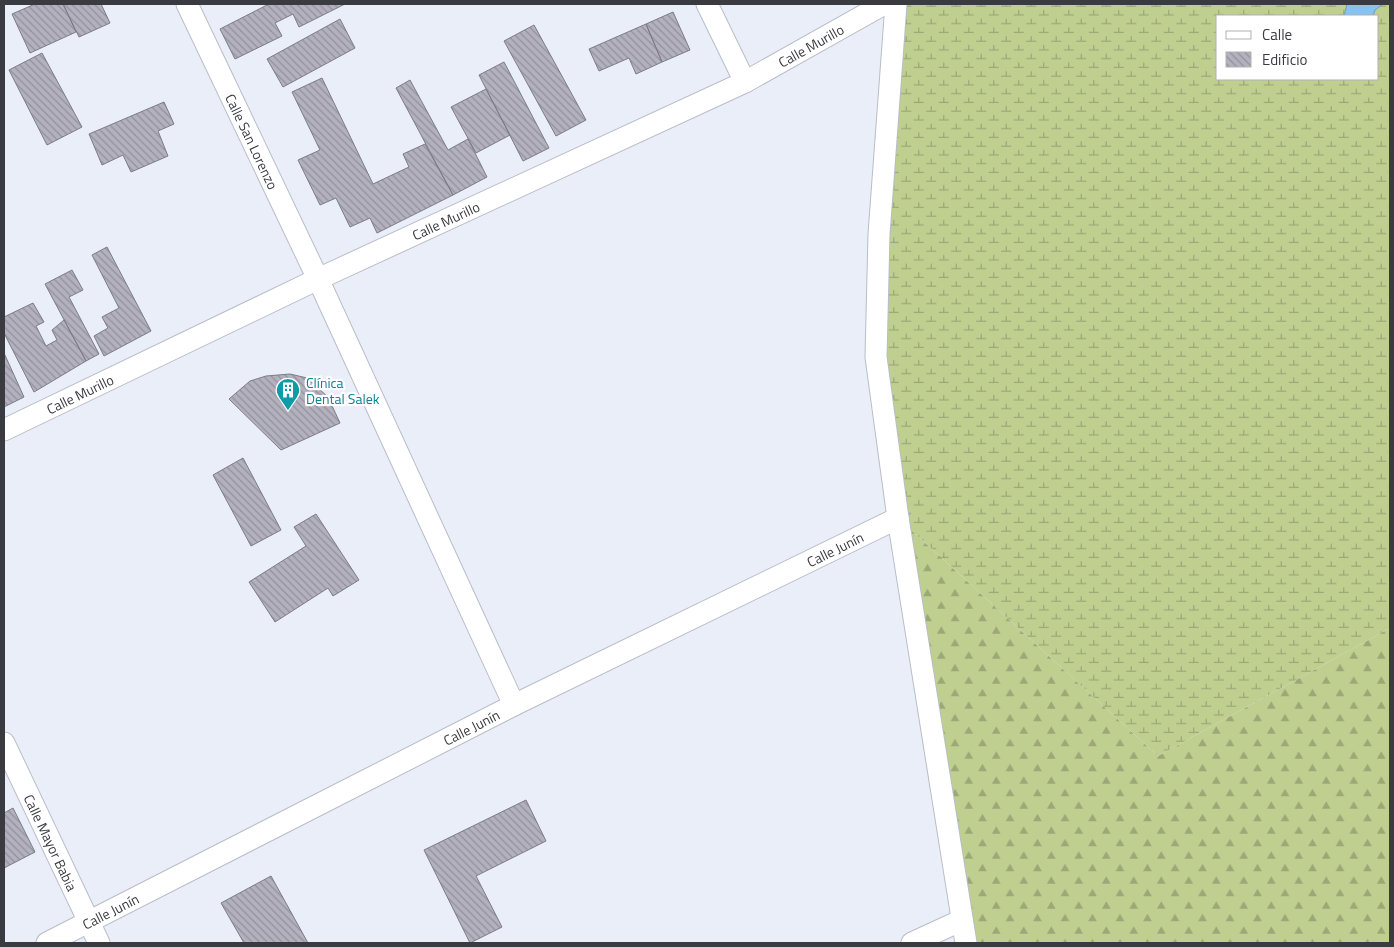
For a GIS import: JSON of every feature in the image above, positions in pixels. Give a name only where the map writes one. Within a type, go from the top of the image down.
[{"type":"street","name":"Calle San Lorenzo","points":[[187,4],[318,279],[514,705]]},
{"type":"street","points":[[707,4],[745,82]]},
{"type":"street","name":"Calle Murillo","points":[[4,430],[318,279],[745,82],[884,4]]},
{"type":"street","points":[[896,4],[879,234],[876,357],[898,518],[966,943]]},
{"type":"street","name":"Calle Junín","points":[[47,943],[514,705],[898,518]]},
{"type":"street","name":"Calle Mayor Babia","points":[[4,742],[99,943]]},
{"type":"street","points":[[912,943],[962,920]]},
{"type":"green space","points":[[896,4],[1347,4],[1344,15],[1216,15],[1216,80],[1379,80],[1379,15],[1373,15],[1375,10],[1383,4],[1390,4],[1390,628],[1158,756],[898,518],[876,357]]},
{"type":"green space","points":[[898,518],[1158,756],[1390,628],[1390,943],[966,943]]},
{"type":"water","points":[[1347,4],[1383,4],[1375,10],[1373,15],[1344,15]]},
{"type":"building","points":[[35,4],[63,4],[76,32],[30,53],[12,14]]},
{"type":"building","points":[[63,4],[101,4],[110,23],[79,37]]},
{"type":"building","points":[[269,4],[345,4],[299,27],[293,14],[275,23],[282,36],[235,59],[220,29]]},
{"type":"building","points":[[673,12],[690,50],[662,62],[646,24]]},
{"type":"building","points":[[340,19],[355,48],[283,87],[267,59]]},
{"type":"building","points":[[646,24],[662,62],[636,74],[629,58],[599,71],[589,49]]},
{"type":"building","points":[[534,25],[586,120],[556,136],[504,41]]},
{"type":"building","points":[[42,53],[82,127],[47,145],[9,70]]},
{"type":"building","points":[[504,62],[549,148],[523,161],[479,75]]},
{"type":"building","points":[[322,78],[373,184],[409,167],[403,154],[425,144],[453,195],[377,233],[370,218],[350,227],[336,198],[320,205],[298,160],[320,150],[292,92]]},
{"type":"building","points":[[410,80],[448,150],[468,139],[487,177],[453,195],[396,88]]},
{"type":"building","points":[[486,89],[510,135],[476,153],[451,107]]},
{"type":"building","points":[[164,102],[174,124],[158,131],[168,156],[131,172],[123,155],[102,165],[89,134]]},
{"type":"building","points":[[107,247],[151,331],[104,356],[94,336],[108,328],[102,317],[119,308],[92,255]]},
{"type":"building","points":[[72,270],[83,290],[69,297],[99,354],[86,361],[45,284]]},
{"type":"building","points":[[33,303],[44,322],[36,326],[46,346],[57,340],[52,330],[64,320],[86,361],[34,392],[4,333],[4,317]]},
{"type":"building","points":[[4,353],[24,397],[4,407]]},
{"type":"building","name":"Clínica Dental Salek","points":[[290,374],[307,378],[328,397],[340,423],[281,450],[229,399],[250,381],[266,376]]},
{"type":"building","points":[[243,458],[281,530],[251,546],[213,475]]},
{"type":"building","points":[[316,514],[359,580],[333,596],[328,588],[275,622],[249,582],[306,546],[294,527]]},
{"type":"building","points":[[526,800],[546,841],[476,876],[502,927],[470,943],[424,850]]},
{"type":"building","points":[[13,808],[35,852],[4,868],[4,813]]},
{"type":"building","points":[[271,876],[308,943],[244,943],[221,903]]},
{"type":"place","name":"Clínica Dental Salek","points":[[288,411]]}]
